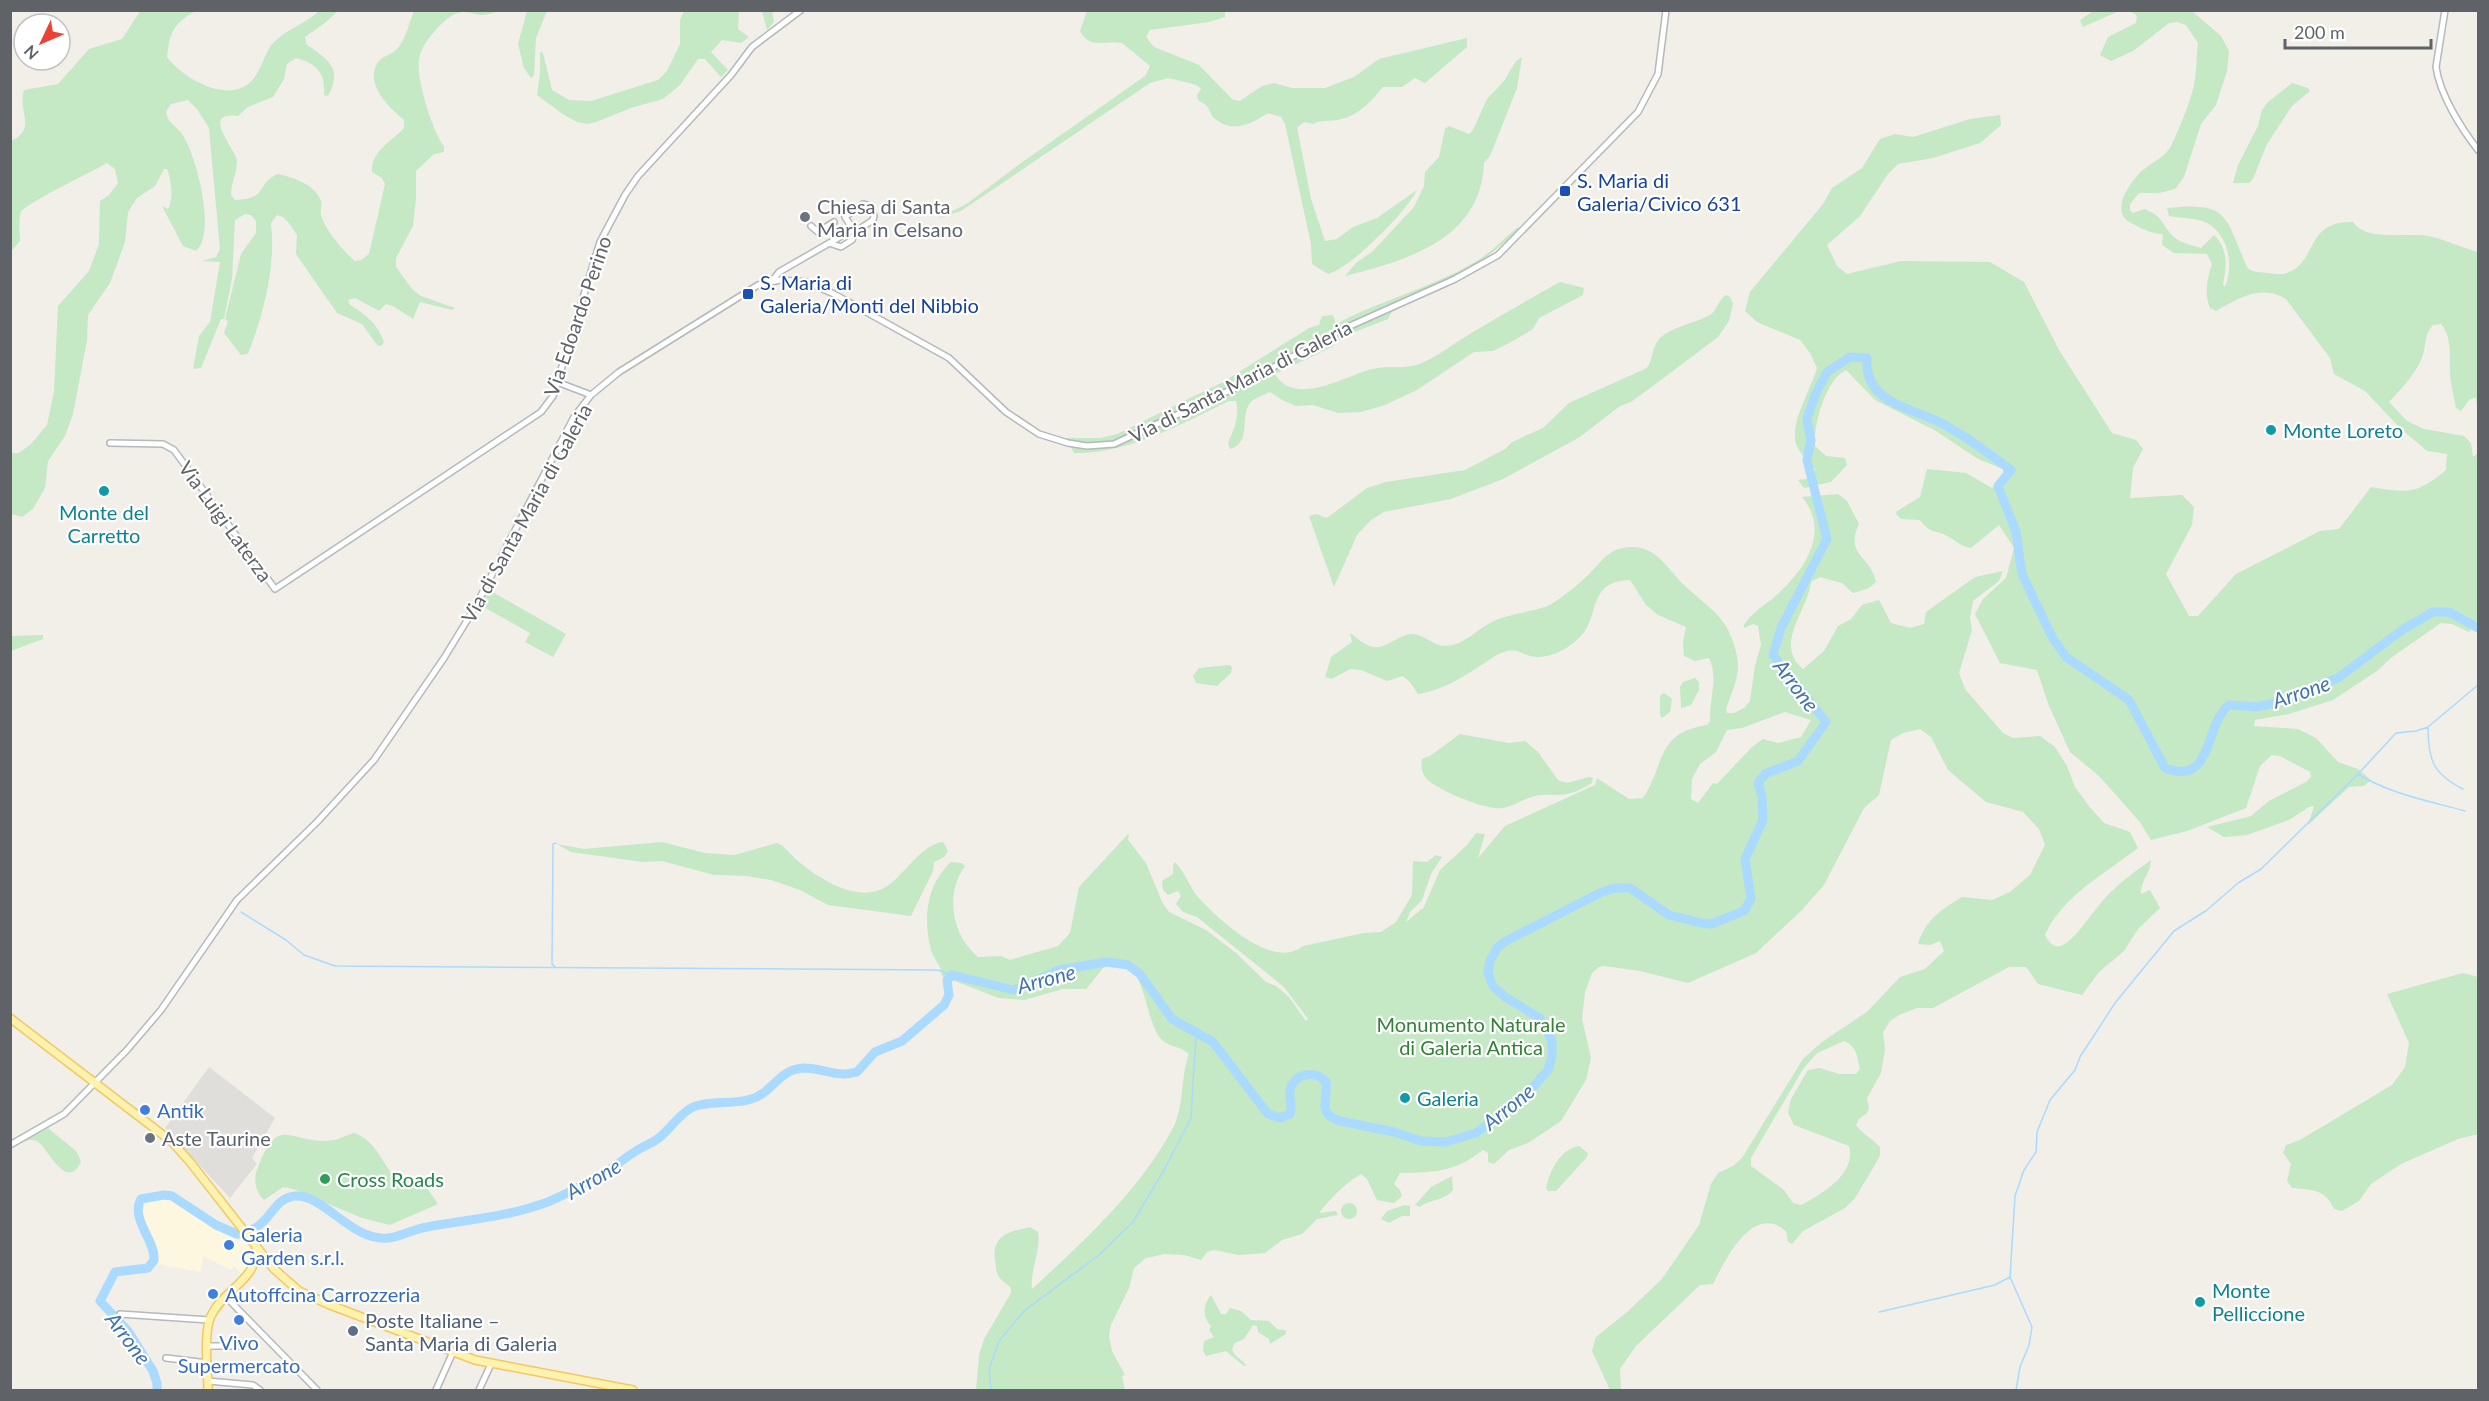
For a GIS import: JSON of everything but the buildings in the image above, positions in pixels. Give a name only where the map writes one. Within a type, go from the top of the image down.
[{"type":"main road","points":[[10,1018],[174,1144],[263,1257],[288,1284],[308,1296],[453,1352],[491,1364],[633,1390]]},
{"type":"main road","points":[[253,1243],[255,1266]]},
{"type":"main road","points":[[208,1390],[209,1320],[226,1297],[263,1257]]},
{"type":"main road","points":[[255,1266],[264,1265],[274,1269]]},
{"type":"street","name":"Via Edoardo Perino","points":[[275,589],[541,412],[549,403],[557,382],[600,242],[611,219],[638,176],[731,75],[752,47],[801,10]]},
{"type":"street","name":"Via di Santa Maria di Galeria","points":[[10,1145],[64,1114],[140,1036],[161,1010],[241,895],[325,814],[384,747],[474,609],[574,417],[591,394],[629,366],[758,285],[792,279],[807,282],[834,294],[934,350],[962,369],[1006,412],[1039,434],[1087,446],[1114,444],[1239,386],[1341,330],[1455,279],[1498,255],[1638,112],[1658,74],[1666,10]]},
{"type":"street","points":[[2445,10],[2436,67],[2438,76],[2455,114],[2478,150]]},
{"type":"street","points":[[772,281],[779,272],[829,243],[872,222],[874,216],[863,204],[818,232],[811,226]]},
{"type":"street","points":[[829,243],[841,247],[852,240],[853,231],[845,217]]},
{"type":"street","points":[[557,382],[591,394]]},
{"type":"street","name":"Via Luigi Laterza","points":[[110,443],[163,444],[174,450],[275,589]]},
{"type":"street","points":[[226,1297],[317,1390]]},
{"type":"street","points":[[120,1314],[209,1320]]},
{"type":"street","points":[[208,1346],[242,1346]]},
{"type":"street","points":[[436,1390],[453,1352]]},
{"type":"street","points":[[166,1358],[208,1363]]},
{"type":"street","points":[[479,1390],[491,1364]]},
{"type":"street","points":[[208,1381],[253,1384],[260,1390]]},
{"type":"shaded area","points":[[209,1067],[275,1118],[252,1158],[257,1164],[230,1198],[165,1128]]},
{"type":"shaded area","points":[[159,1198],[171,1200],[232,1238],[246,1242],[252,1256],[243,1275],[234,1266],[231,1270],[203,1256],[201,1272],[156,1264],[157,1257],[146,1234],[141,1201]]},
{"type":"green space","points":[[141,10],[195,11],[177,25],[171,35],[167,57],[184,74],[208,87],[233,90],[245,86],[254,78],[268,50],[279,37],[319,11],[338,11],[305,37],[306,44],[331,65],[334,78],[328,96],[324,95],[323,81],[318,70],[309,63],[296,58],[287,64],[284,79],[273,97],[248,107],[238,116],[227,116],[221,119],[220,125],[237,161],[231,195],[235,200],[246,199],[258,194],[271,178],[278,174],[309,186],[321,201],[321,215],[330,234],[355,261],[369,254],[385,184],[382,178],[372,172],[375,158],[383,147],[404,128],[404,120],[385,102],[376,87],[374,70],[378,62],[400,45],[414,11],[500,11],[487,15],[464,12],[455,14],[438,27],[424,46],[419,59],[422,91],[444,152],[434,154],[416,171],[413,226],[396,258],[396,267],[412,289],[421,296],[455,308],[452,310],[420,302],[413,319],[393,306],[386,304],[379,311],[355,298],[348,300],[350,305],[366,316],[378,330],[384,342],[381,346],[377,345],[362,324],[337,313],[296,254],[297,235],[283,217],[277,215],[271,223],[272,256],[264,306],[248,354],[241,355],[224,333],[228,321],[225,319],[241,254],[256,233],[256,221],[251,215],[245,214],[235,220],[232,279],[224,319],[221,319],[201,368],[193,369],[199,336],[210,322],[220,262],[202,261],[216,257],[220,249],[209,128],[197,109],[188,100],[171,104],[167,116],[182,134],[198,175],[204,211],[205,228],[202,242],[196,251],[183,246],[162,206],[168,209],[171,195],[171,183],[167,169],[164,169],[155,186],[137,198],[128,212],[125,242],[110,283],[88,315],[87,340],[73,414],[65,436],[48,461],[45,488],[33,509],[22,517],[11,514],[11,453],[19,453],[31,444],[47,425],[54,392],[58,306],[89,271],[99,244],[100,201],[109,195],[118,183],[115,169],[107,163],[34,202],[21,212],[20,241],[11,251],[11,141],[19,136],[25,125],[24,90],[58,84],[69,72],[72,72],[72,68],[89,49],[122,39]]},
{"type":"green space","points":[[527,11],[547,11],[536,38],[534,75],[531,78],[524,68],[518,44]]},
{"type":"green space","points":[[684,11],[739,11],[738,29],[749,37],[741,43],[722,40],[711,52],[728,70],[721,77],[705,59],[698,59],[680,85],[663,99],[587,124],[564,115],[537,95],[540,52],[543,53],[552,90],[569,100],[591,101],[658,80],[667,71],[680,44],[680,20]]},
{"type":"green space","points":[[762,11],[772,11],[774,22],[767,30]]},
{"type":"green space","points":[[1087,11],[1225,11],[1225,17],[1209,22],[1150,30],[1146,37],[1154,47],[1199,65],[1233,100],[1240,101],[1262,86],[1274,83],[1292,88],[1325,88],[1354,77],[1379,59],[1467,38],[1467,47],[1425,83],[1415,78],[1402,87],[1383,87],[1351,116],[1313,124],[1305,122],[1297,127],[1311,199],[1325,241],[1337,239],[1353,227],[1377,218],[1417,190],[1402,212],[1363,251],[1338,270],[1328,274],[1312,264],[1311,244],[1285,124],[1281,117],[1268,113],[1242,126],[1228,126],[1214,118],[1206,105],[1198,100],[1197,95],[1201,89],[1197,85],[1168,78],[1150,83],[961,211],[937,219],[968,203],[1145,76],[1150,66],[1122,43],[1098,43],[1084,37],[1080,31]]},
{"type":"green space","points":[[2093,11],[2119,11],[2083,27],[2080,20]]},
{"type":"green space","points":[[2125,11],[2192,11],[2221,36],[2229,51],[2227,71],[2216,105],[2201,124],[2184,177],[2175,189],[2159,193],[2139,193],[2130,204],[2130,210],[2133,213],[2145,209],[2151,212],[2160,219],[2173,236],[2188,244],[2201,248],[2214,235],[2224,252],[2226,264],[2223,284],[2225,287],[2229,261],[2225,243],[2220,235],[2203,221],[2169,216],[2167,208],[2188,206],[2214,210],[2229,225],[2247,267],[2257,272],[2283,274],[2297,267],[2304,260],[2319,235],[2337,223],[2353,222],[2368,232],[2378,234],[2424,235],[2478,252],[2478,416],[2476,398],[2470,399],[2461,411],[2456,408],[2450,375],[2449,342],[2441,324],[2433,325],[2430,329],[2418,366],[2389,402],[2407,421],[2424,429],[2464,436],[2471,443],[2473,457],[2478,453],[2478,619],[2469,632],[2452,624],[2441,623],[2392,657],[2377,671],[2333,700],[2289,714],[2255,720],[2254,726],[2298,729],[2316,738],[2338,762],[2358,769],[2371,780],[2364,786],[2349,787],[2308,825],[2314,806],[2289,820],[2247,835],[2224,837],[2207,827],[2251,816],[2269,801],[2306,782],[2311,777],[2310,772],[2280,756],[2272,755],[2260,766],[2246,808],[2187,831],[2151,840],[2140,822],[2099,776],[2070,752],[2049,706],[2037,670],[2000,663],[1975,614],[1983,599],[2006,578],[2014,548],[1999,525],[1971,548],[1931,530],[1920,520],[1901,519],[1896,514],[1897,511],[1920,497],[1927,469],[1966,473],[1992,488],[2003,480],[2003,469],[1978,459],[1936,431],[1875,400],[1846,370],[1832,383],[1822,404],[1816,427],[1815,446],[1826,456],[1845,458],[1847,465],[1831,482],[1804,488],[1798,480],[1813,475],[1815,469],[1798,449],[1795,428],[1817,368],[1810,353],[1800,340],[1757,322],[1745,311],[1750,292],[1823,204],[1832,188],[1862,168],[1880,139],[1895,134],[1913,137],[1970,119],[2000,115],[2001,125],[1980,143],[1933,158],[1898,164],[1888,174],[1860,216],[1827,245],[1837,266],[1847,274],[1901,261],[1990,262],[2024,282],[2059,350],[2112,433],[2136,440],[2143,449],[2133,468],[2130,498],[2182,495],[2194,507],[2192,525],[2166,574],[2189,616],[2198,616],[2236,574],[2320,531],[2339,529],[2371,487],[2411,490],[2436,478],[2446,470],[2447,454],[2427,451],[2400,428],[2365,391],[2334,374],[2330,358],[2286,299],[2268,293],[2250,294],[2216,311],[2210,308],[2207,291],[2212,264],[2207,254],[2174,253],[2162,245],[2163,234],[2148,231],[2133,224],[2122,214],[2122,201],[2133,180],[2161,157],[2172,144],[2194,87],[2198,43],[2186,25],[2177,22],[2169,23],[2133,51],[2111,61],[2100,55],[2108,37],[2136,23],[2137,16]]},
{"type":"green space","points":[[1522,57],[1517,88],[1490,156],[1484,163],[1480,189],[1470,211],[1455,228],[1437,242],[1415,254],[1345,276],[1356,263],[1373,251],[1414,207],[1424,186],[1425,172],[1439,157],[1445,129],[1449,126],[1469,134],[1487,99],[1504,81],[1516,61]]},
{"type":"green space","points":[[2292,83],[2308,88],[2310,91],[2292,106],[2267,144],[2253,179],[2249,183],[2233,183],[2238,165],[2258,126],[2262,110],[2268,102]]},
{"type":"green space","points":[[1518,227],[1520,230],[1474,267],[1397,302],[1388,319],[1344,336],[1332,347],[1275,374],[1284,384],[1308,389],[1372,369],[1416,365],[1560,282],[1584,288],[1583,295],[1539,318],[1533,329],[1513,341],[1493,351],[1474,352],[1417,390],[1385,405],[1361,412],[1338,413],[1313,405],[1296,406],[1270,392],[1253,400],[1248,406],[1244,434],[1237,445],[1230,449],[1228,443],[1237,417],[1236,401],[1229,401],[1154,436],[1115,449],[1074,453],[1066,438],[1101,438],[1117,434],[1223,382],[1309,328],[1319,325],[1322,316],[1333,315],[1336,324],[1458,271],[1486,254]]},
{"type":"green space","points":[[1726,295],[1730,297],[1733,304],[1729,321],[1718,337],[1580,437],[1503,479],[1451,499],[1384,512],[1371,520],[1357,535],[1334,587],[1309,516],[1317,514],[1326,518],[1367,488],[1386,482],[1465,470],[1505,449],[1512,442],[1543,428],[1569,403],[1647,368],[1655,345],[1660,338],[1711,314]]},
{"type":"green space","name":"Monumento Naturale di Galeria Antica","points":[[1838,494],[1847,501],[1859,524],[1855,534],[1856,549],[1869,566],[1876,582],[1869,588],[1853,593],[1842,583],[1820,577],[1811,582],[1792,638],[1791,649],[1803,669],[1824,651],[1838,626],[1851,619],[1862,605],[1879,600],[1891,623],[1910,628],[1924,624],[1926,612],[1975,577],[2003,571],[1999,581],[1973,601],[1970,618],[1972,630],[1959,673],[1965,689],[2003,733],[2013,738],[2040,736],[2055,747],[2067,766],[2075,787],[2089,806],[2104,823],[2130,832],[2138,848],[2086,886],[2062,908],[2045,935],[2050,942],[2057,946],[2068,942],[2112,891],[2151,860],[2141,894],[2150,890],[2160,908],[2138,929],[2124,951],[2099,972],[2082,995],[2038,984],[2026,967],[2009,967],[1933,1008],[1917,1008],[1890,1021],[1883,1032],[1885,1050],[1881,1073],[1867,1098],[1869,1108],[1867,1113],[1859,1119],[1856,1125],[1880,1147],[1880,1155],[1855,1198],[1845,1208],[1803,1231],[1792,1244],[1788,1242],[1786,1231],[1776,1225],[1763,1224],[1745,1234],[1736,1244],[1713,1284],[1700,1285],[1636,1346],[1620,1369],[1621,1390],[1610,1390],[1592,1351],[1596,1337],[1662,1279],[1699,1225],[1711,1184],[1718,1173],[1733,1166],[1742,1158],[1803,1059],[1822,1042],[1868,1011],[1900,977],[1925,969],[1944,951],[1940,941],[1930,945],[1918,944],[1925,928],[1935,916],[1962,897],[1992,900],[2010,892],[2030,875],[2045,845],[2039,829],[2023,812],[1986,802],[1948,770],[1931,737],[1920,729],[1903,733],[1891,740],[1879,795],[1864,808],[1824,885],[1801,911],[1756,953],[1688,983],[1640,971],[1604,966],[1592,973],[1585,992],[1582,1019],[1591,1058],[1586,1080],[1561,1121],[1528,1143],[1509,1150],[1494,1164],[1488,1162],[1488,1153],[1483,1150],[1472,1158],[1444,1170],[1400,1173],[1394,1184],[1402,1196],[1394,1203],[1377,1200],[1367,1179],[1361,1174],[1338,1192],[1319,1213],[1336,1211],[1338,1215],[1317,1219],[1302,1234],[1282,1240],[1265,1253],[1239,1255],[1214,1250],[1207,1252],[1201,1260],[1184,1255],[1165,1254],[1146,1258],[1134,1268],[1129,1288],[1111,1325],[1109,1336],[1112,1351],[1125,1375],[1122,1376],[1125,1390],[976,1390],[979,1355],[984,1339],[1011,1293],[1011,1288],[1000,1279],[996,1270],[995,1252],[999,1240],[1008,1233],[1030,1227],[1038,1232],[1032,1289],[1090,1234],[1143,1175],[1172,1130],[1179,1111],[1184,1072],[1189,1054],[1165,1042],[1158,1035],[1138,980],[1125,964],[1114,961],[1103,968],[1086,989],[1063,989],[1024,1000],[999,998],[942,976],[941,969],[931,950],[927,915],[936,881],[951,862],[962,863],[965,866],[959,877],[953,901],[957,926],[962,937],[978,957],[1001,956],[1010,960],[1058,946],[1070,933],[1079,887],[1129,833],[1128,840],[1146,863],[1163,904],[1169,912],[1206,930],[1236,953],[1266,982],[1276,986],[1289,997],[1306,1021],[1308,1019],[1284,987],[1197,917],[1183,912],[1176,904],[1181,896],[1178,891],[1168,895],[1163,890],[1162,881],[1173,874],[1175,862],[1195,893],[1207,906],[1232,929],[1262,947],[1277,952],[1291,952],[1303,946],[1364,933],[1381,932],[1396,922],[1412,895],[1413,861],[1427,862],[1436,855],[1442,857],[1431,874],[1422,900],[1410,912],[1406,922],[1424,907],[1440,870],[1467,845],[1476,833],[1485,834],[1478,858],[1505,826],[1595,785],[1597,778],[1629,799],[1643,798],[1670,743],[1678,735],[1707,725],[1710,721],[1713,673],[1709,658],[1695,661],[1684,656],[1683,642],[1686,627],[1658,615],[1646,605],[1630,580],[1616,582],[1600,593],[1586,629],[1575,642],[1563,650],[1544,657],[1514,651],[1504,652],[1450,683],[1418,694],[1403,676],[1387,681],[1361,670],[1350,669],[1332,679],[1325,677],[1331,657],[1352,642],[1350,633],[1373,647],[1383,646],[1411,634],[1420,635],[1445,646],[1459,643],[1496,620],[1553,603],[1612,552],[1634,547],[1651,552],[1724,623],[1734,643],[1738,663],[1735,683],[1726,709],[1727,713],[1734,713],[1744,708],[1750,701],[1755,666],[1761,645],[1758,626],[1753,624],[1744,628],[1744,625],[1793,579],[1809,553],[1814,539],[1811,511],[1802,497]],"holes":[[[1785,712],[1811,720],[1801,737],[1778,743],[1763,739],[1752,747],[1717,784],[1713,783],[1698,803],[1691,799],[1692,779],[1700,764],[1716,752],[1727,730],[1742,728]],[[1844,1041],[1854,1049],[1860,1069],[1856,1074],[1839,1074],[1819,1068],[1808,1070],[1791,1099],[1788,1112],[1794,1125],[1849,1146],[1848,1165],[1843,1174],[1828,1189],[1801,1205],[1793,1203],[1784,1190],[1751,1166],[1751,1158],[1803,1069],[1817,1053]]]},
{"type":"green space","points":[[489,590],[566,634],[553,657],[525,642],[530,633],[480,605]]},
{"type":"green space","points":[[43,635],[43,639],[11,651],[11,636]]},
{"type":"green space","points":[[1229,665],[1232,667],[1231,673],[1217,686],[1196,683],[1193,676],[1199,668]]},
{"type":"green space","points":[[1695,678],[1699,682],[1699,690],[1691,705],[1681,708],[1680,687],[1683,682]]},
{"type":"green space","points":[[1664,693],[1672,699],[1670,712],[1662,718],[1660,696]]},
{"type":"green space","points":[[1460,734],[1509,743],[1525,741],[1538,752],[1558,780],[1567,783],[1589,777],[1593,778],[1592,783],[1571,793],[1535,796],[1500,808],[1469,801],[1430,782],[1425,777],[1422,768],[1422,759],[1430,756]]},
{"type":"green space","points":[[662,842],[705,853],[734,855],[777,843],[828,882],[863,893],[875,892],[886,887],[920,854],[935,844],[943,842],[948,851],[944,857],[934,862],[933,871],[911,916],[828,905],[800,890],[771,880],[746,876],[714,875],[662,861],[643,862],[571,852],[557,844],[584,849]]},
{"type":"green space","points":[[2463,973],[2478,977],[2478,1134],[2458,1139],[2401,1164],[2371,1184],[2359,1201],[2342,1211],[2334,1209],[2327,1198],[2318,1192],[2292,1188],[2287,1181],[2291,1164],[2283,1153],[2286,1145],[2300,1140],[2392,1085],[2405,1067],[2409,1043],[2387,994]]},
{"type":"green space","points":[[48,1128],[77,1152],[81,1162],[75,1170],[69,1172],[57,1165],[37,1141],[22,1143]]},
{"type":"green space","name":"Cross Roads","points":[[355,1133],[371,1144],[392,1174],[408,1188],[420,1178],[438,1204],[390,1225],[362,1218],[293,1189],[283,1187],[264,1200],[259,1194],[255,1182],[256,1174],[265,1151],[272,1141],[280,1136],[288,1135],[319,1141],[337,1139]]},
{"type":"green space","points":[[1579,1146],[1588,1153],[1587,1157],[1556,1191],[1548,1191],[1546,1188],[1548,1181],[1561,1156],[1566,1151]]},
{"type":"green space","points":[[1452,1176],[1453,1190],[1449,1194],[1420,1207],[1415,1205],[1431,1187]]},
{"type":"green space","points":[[1346,1203],[1352,1203],[1357,1211],[1355,1217],[1346,1219],[1341,1214],[1341,1208]]},
{"type":"green space","points":[[1405,1205],[1410,1206],[1410,1216],[1402,1216],[1389,1223],[1381,1219],[1387,1211]]},
{"type":"green space","points":[[1211,1295],[1221,1314],[1226,1314],[1230,1308],[1241,1311],[1251,1320],[1269,1321],[1277,1329],[1285,1330],[1286,1334],[1270,1344],[1269,1339],[1258,1332],[1257,1326],[1253,1325],[1244,1339],[1235,1343],[1232,1349],[1246,1365],[1244,1366],[1226,1351],[1206,1356],[1203,1351],[1204,1341],[1214,1337],[1209,1330],[1211,1326],[1206,1319],[1205,1310],[1206,1302]]},
{"type":"waterway","name":"Arrone","points":[[157,1390],[153,1371],[128,1331],[100,1301],[115,1272],[148,1268],[154,1260],[154,1253],[139,1214],[138,1207],[141,1199],[172,1196],[216,1225],[237,1234],[257,1227],[280,1202],[287,1198],[306,1197],[362,1233],[388,1238],[422,1228],[528,1208],[559,1197],[607,1171],[657,1139],[693,1107],[751,1099],[765,1092],[788,1072],[795,1069],[811,1068],[843,1074],[857,1072],[875,1052],[902,1041],[944,1005],[949,995],[947,980],[952,975],[1014,990],[1059,970],[1107,962],[1128,965],[1140,974],[1172,1019],[1213,1042],[1268,1114],[1280,1118],[1290,1114],[1290,1088],[1295,1081],[1308,1074],[1318,1076],[1326,1082],[1325,1109],[1328,1114],[1340,1121],[1394,1132],[1421,1141],[1446,1142],[1476,1133],[1522,1100],[1548,1070],[1552,1056],[1552,1041],[1540,1018],[1505,997],[1493,986],[1488,973],[1490,961],[1497,948],[1504,942],[1602,892],[1615,888],[1630,888],[1669,915],[1711,924],[1744,911],[1751,899],[1745,859],[1763,820],[1762,796],[1758,783],[1765,774],[1798,761],[1826,722],[1773,655],[1781,628],[1827,539],[1807,460],[1811,440],[1807,419],[1815,395],[1827,372],[1850,357],[1867,358],[1868,374],[1873,386],[1882,395],[1905,408],[1945,425],[1979,446],[2011,470],[1998,486],[2016,532],[2022,574],[2052,637],[2066,657],[2129,700],[2165,768],[2181,772],[2192,769],[2206,751],[2215,726],[2229,705],[2256,707],[2271,704],[2338,678],[2402,630],[2433,612],[2449,612],[2478,628]]},
{"type":"waterway","points":[[2016,1390],[2032,1327],[2010,1277],[2015,1196],[2024,1170],[2036,1152],[2037,1132],[2050,1100],[2075,1070],[2080,1057],[2115,1003],[2174,931],[2207,910],[2238,883],[2261,869],[2359,773],[2396,733],[2428,727],[2478,685]]},
{"type":"waterway","points":[[2428,727],[2429,748],[2434,765],[2445,778],[2463,789]]},
{"type":"waterway","points":[[2358,774],[2396,792],[2465,811]]},
{"type":"waterway","points":[[555,967],[552,964],[553,844],[556,843]]},
{"type":"waterway","points":[[241,912],[286,940],[304,955],[335,966],[938,970],[951,975]]},
{"type":"waterway","points":[[991,1390],[989,1369],[999,1341],[1024,1311],[1099,1255],[1133,1222],[1164,1170],[1191,1118],[1196,1034]]},
{"type":"waterway","points":[[1879,1312],[1995,1285],[2010,1277]]},
{"type":"place","name":"S. Maria di Galeria/Civico 631","points":[[1565,191]]},
{"type":"place","name":"Chiesa di Santa Maria in Celsano","points":[[805,217]]},
{"type":"place","name":"S. Maria di Galeria/Monti del Nibbio","points":[[748,294]]},
{"type":"place","name":"Monte Loreto","points":[[2271,430]]},
{"type":"place","name":"Monte del Carretto","points":[[104,491]]},
{"type":"place","name":"Galeria","points":[[1405,1098]]},
{"type":"place","name":"Antik","points":[[145,1110]]},
{"type":"place","name":"Aste Taurine","points":[[150,1138]]},
{"type":"place","name":"Cross Roads","points":[[325,1179]]},
{"type":"place","name":"Galeria Garden s.r.l.","points":[[229,1245]]},
{"type":"place","name":"Autoffcina Carrozzeria","points":[[213,1294]]},
{"type":"place","name":"Monte Pelliccione","points":[[2200,1302]]},
{"type":"place","name":"Vivo Supermercato","points":[[239,1320]]},
{"type":"place","name":"Poste Italiane – Santa Maria di Galeria","points":[[353,1331]]}]
